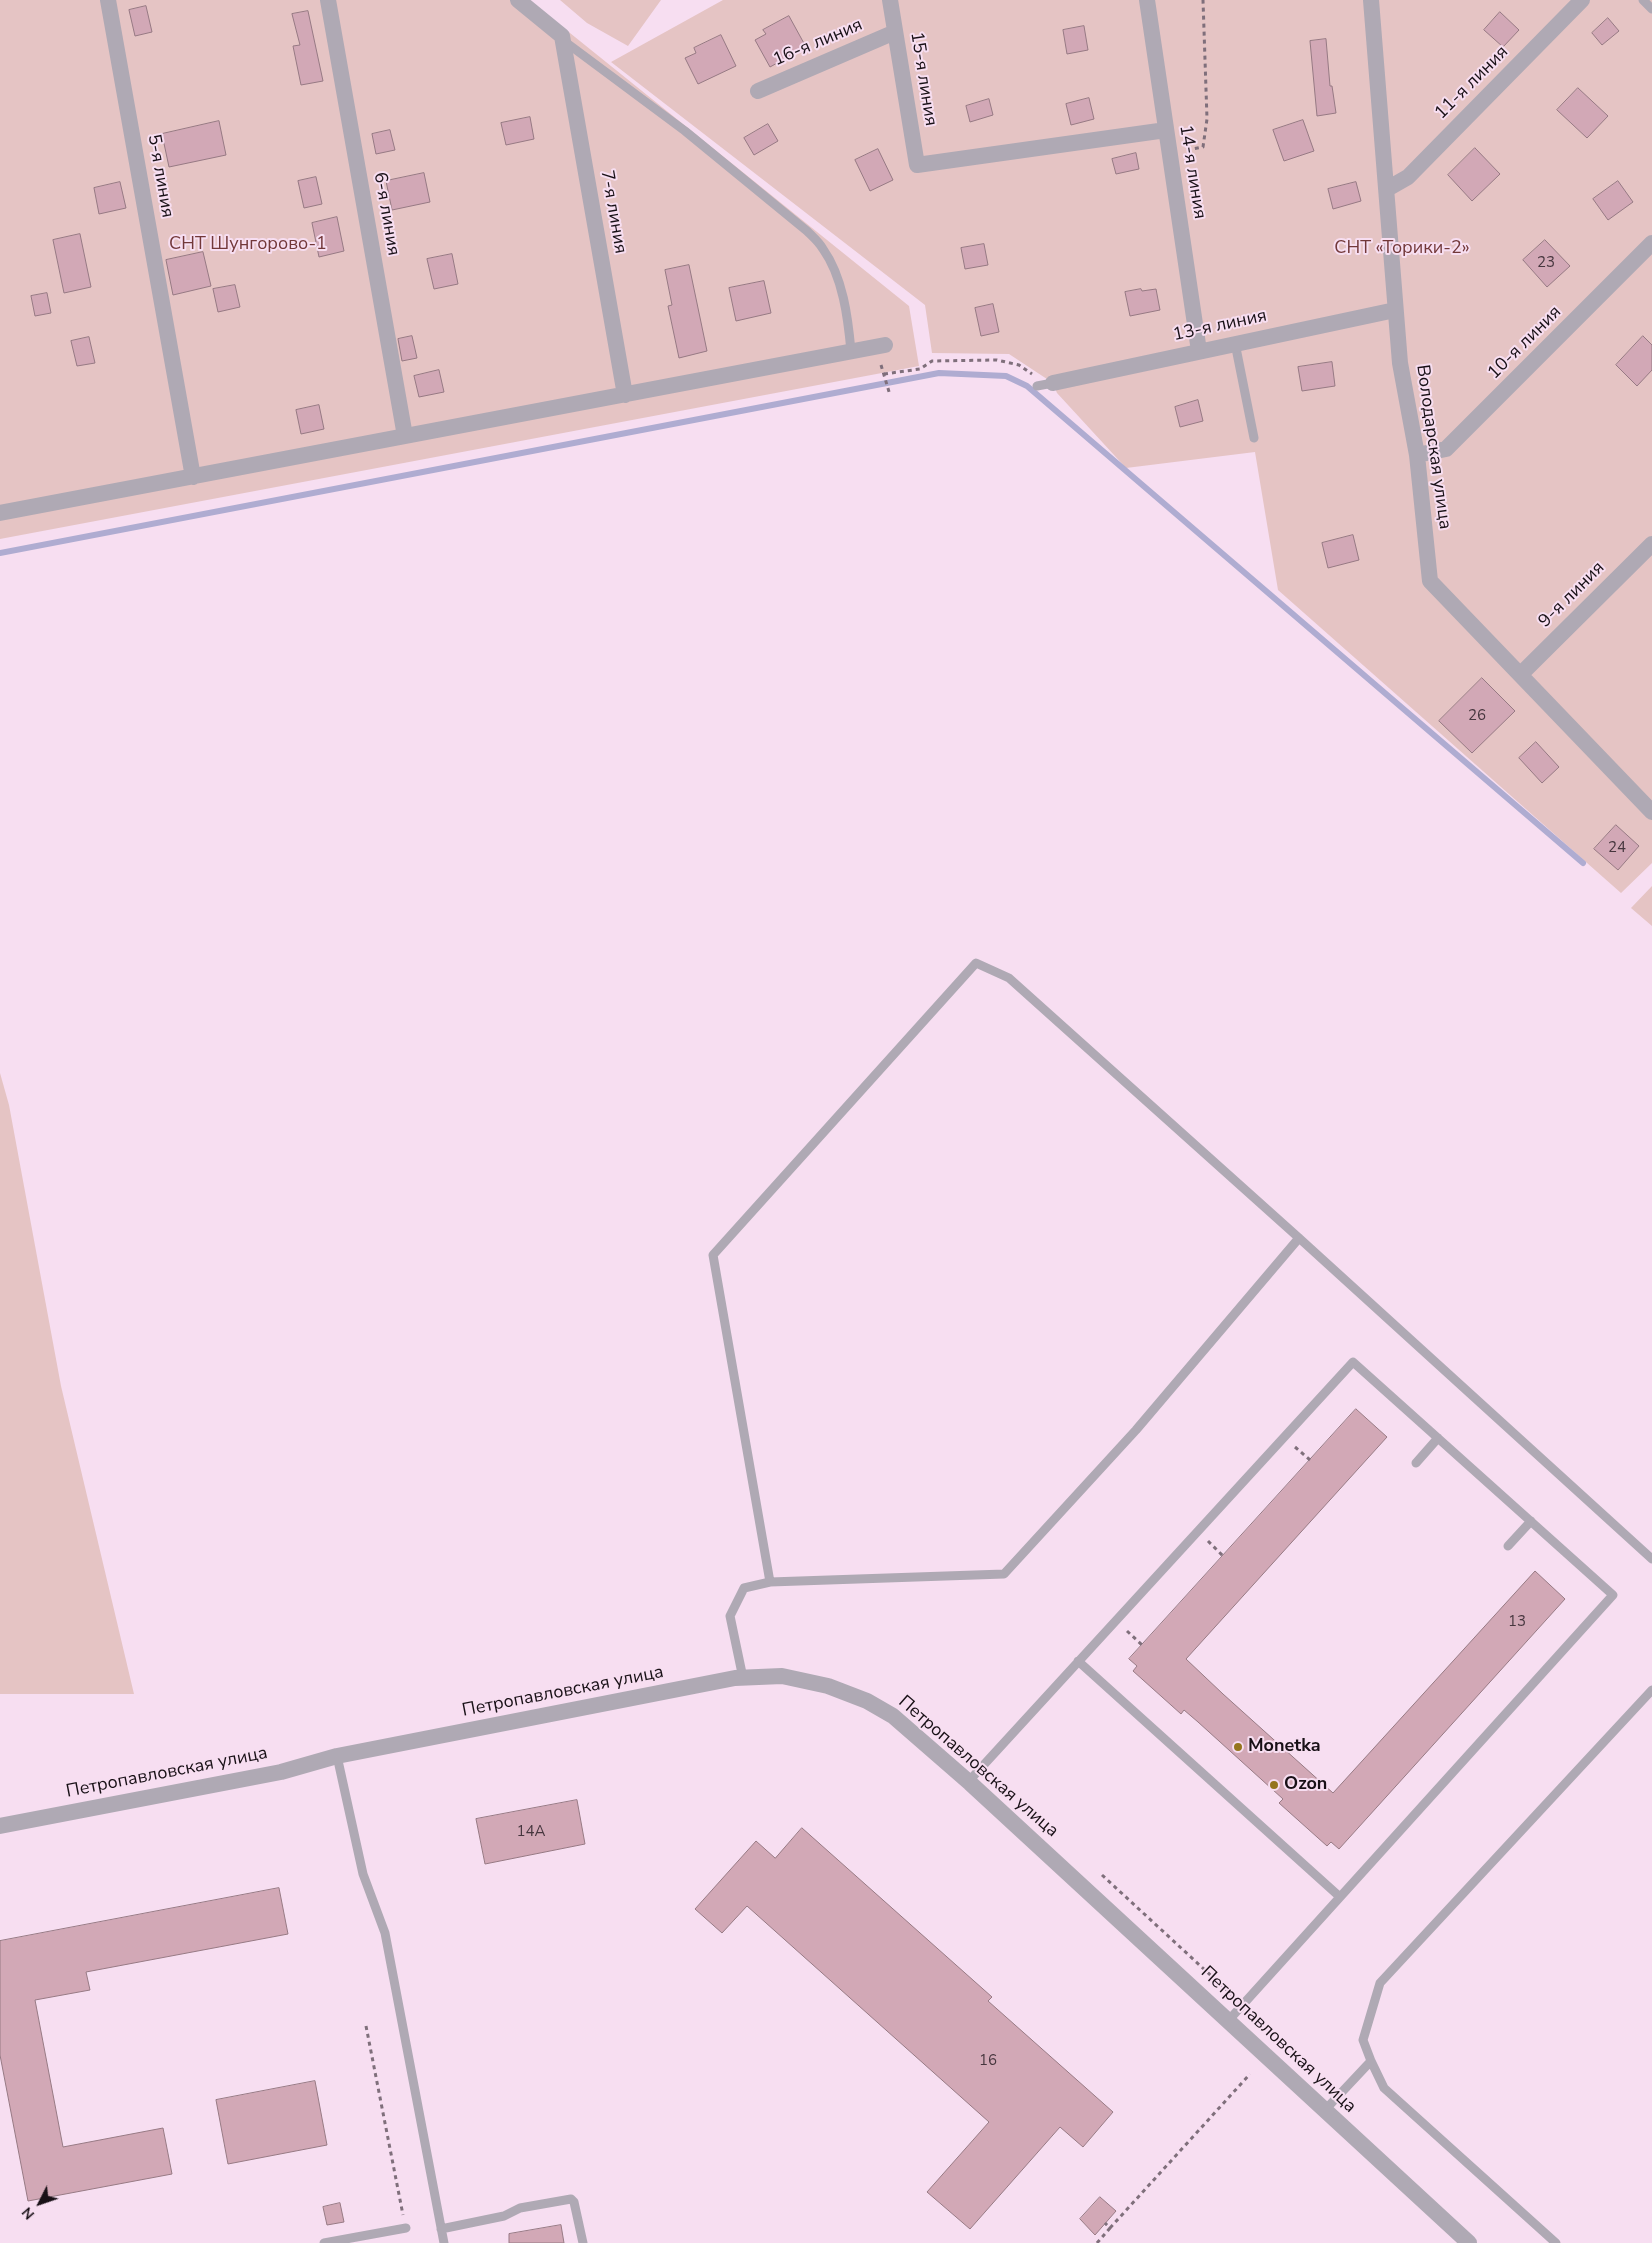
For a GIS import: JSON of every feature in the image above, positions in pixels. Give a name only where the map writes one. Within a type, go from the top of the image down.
[{"type":"street","name":"5-я линия","points":[[108,0],[193,476]]},
{"type":"street","name":"6-я линия","points":[[328,0],[405,436]]},
{"type":"street","points":[[518,0],[562,38]]},
{"type":"street","name":"15-я линия","points":[[890,0],[917,165],[1166,130]]},
{"type":"street","name":"14-я линия","points":[[1147,0],[1199,351]]},
{"type":"street","name":"Володарская улица","points":[[1371,0],[1400,363],[1417,455],[1430,581],[1652,812]]},
{"type":"street","name":"11-я линия","points":[[1387,189],[1408,177],[1582,0]]},
{"type":"street","name":"16-я линия","points":[[758,91],[895,32]]},
{"type":"street","name":"7-я линия","points":[[562,38],[625,395]]},
{"type":"street","name":"10-я линия","points":[[1417,455],[1446,449],[1652,244]]},
{"type":"street","name":"13-я линия","points":[[1050,384],[1395,310]]},
{"type":"street","points":[[0,513],[885,345]]},
{"type":"street","name":"9-я линия","points":[[1521,674],[1652,544]]},
{"type":"street","name":"Петропавловская улица","points":[[0,1826],[281,1772],[337,1756],[743,1678],[782,1676],[828,1686],[867,1701],[893,1716],[968,1782],[1469,2243]]},
{"type":"lane","points":[[1643,0],[1652,9]]},
{"type":"lane","points":[[562,38],[685,131],[807,231],[824,249],[833,270],[848,322],[851,351]]},
{"type":"lane","points":[[1235,343],[1254,438]]},
{"type":"lane","points":[[1037,386],[1050,384]]},
{"type":"lane","points":[[770,1582],[712,1255],[976,963],[1009,978],[1299,1238],[1652,1559]]},
{"type":"lane","points":[[743,1678],[730,1616],[744,1588],[770,1582],[1004,1574],[1136,1430],[1299,1238]]},
{"type":"lane","points":[[968,1782],[1353,1362],[1613,1595],[1228,2021]]},
{"type":"lane","points":[[1416,1463],[1438,1438]]},
{"type":"lane","points":[[1508,1546],[1531,1521]]},
{"type":"lane","points":[[1078,1661],[1340,1897]]},
{"type":"lane","points":[[1556,2243],[1384,2088],[1363,2040],[1380,1983],[1652,1690]]},
{"type":"lane","points":[[337,1756],[363,1874],[385,1933],[444,2243]]},
{"type":"lane","points":[[1325,2110],[1371,2061]]},
{"type":"lane","points":[[441,2229],[504,2216],[520,2208],[571,2199],[574,2202],[583,2243]]},
{"type":"lane","points":[[324,2243],[406,2228]]},
{"type":"path","points":[[1169,153],[1203,147],[1207,118],[1202,0]]},
{"type":"path","points":[[890,395],[884,374],[920,369],[932,361],[997,360],[1019,365],[1050,384]]},
{"type":"path","points":[[1293,1445],[1310,1460]]},
{"type":"path","points":[[1207,1541],[1223,1556]]},
{"type":"path","points":[[1127,1631],[1142,1645]]},
{"type":"path","points":[[1102,1875],[1235,1997]]},
{"type":"path","points":[[366,2026],[406,2228]]},
{"type":"path","points":[[1097,2243],[1250,2074]]},
{"type":"path","points":[[1105,2223],[1110,2228]]},
{"type":"green space","name":"СНТ Шунгорово-1","points":[[0,0],[529,0],[909,306],[919,366],[0,539]]},
{"type":"green space","points":[[560,0],[661,0],[628,46],[587,23]]},
{"type":"green space","name":"СНТ «Торики-2»","points":[[723,0],[1652,0],[1652,863],[1621,893],[1278,590],[1255,452],[1126,468],[1057,393],[1053,383],[1009,354],[932,353],[925,305],[611,62]]},
{"type":"green space","points":[[1652,886],[1652,926],[1631,908]]},
{"type":"green space","points":[[0,1073],[9,1105],[61,1386],[134,1694],[0,1694]]},
{"type":"building","points":[[146,6],[152,32],[135,36],[129,10]]},
{"type":"building","points":[[308,11],[323,81],[301,85],[293,46],[300,45],[292,14]]},
{"type":"building","points":[[1500,12],[1519,30],[1503,47],[1484,30]]},
{"type":"building","points":[[789,16],[806,47],[770,67],[755,40],[766,34],[763,30]]},
{"type":"building","points":[[1608,18],[1619,31],[1602,45],[1592,33]]},
{"type":"building","points":[[1084,26],[1088,50],[1067,54],[1063,30]]},
{"type":"building","points":[[721,35],[736,66],[698,84],[685,58],[696,53],[694,48]]},
{"type":"building","points":[[1326,39],[1330,86],[1332,86],[1336,113],[1317,116],[1310,41]]},
{"type":"building","points":[[1578,88],[1608,116],[1587,138],[1557,110]]},
{"type":"building","points":[[1089,98],[1094,119],[1071,125],[1066,104]]},
{"type":"building","points":[[989,99],[993,115],[970,122],[966,106]]},
{"type":"building","points":[[530,117],[534,139],[506,145],[501,123]]},
{"type":"building","points":[[1303,120],[1314,151],[1284,161],[1273,130]]},
{"type":"building","points":[[219,121],[226,155],[169,167],[162,134]]},
{"type":"building","points":[[768,124],[778,141],[754,155],[744,138]]},
{"type":"building","points":[[390,130],[395,150],[376,154],[372,134]]},
{"type":"building","points":[[1475,148],[1500,174],[1472,201],[1448,175]]},
{"type":"building","points":[[878,149],[893,180],[870,191],[855,160]]},
{"type":"building","points":[[1136,153],[1139,169],[1116,174],[1112,159]]},
{"type":"building","points":[[424,173],[430,202],[392,210],[386,181]]},
{"type":"building","points":[[316,177],[322,204],[304,208],[298,181]]},
{"type":"building","points":[[1618,181],[1633,202],[1608,220],[1593,199]]},
{"type":"building","points":[[120,182],[126,208],[99,214],[94,188]]},
{"type":"building","points":[[1356,182],[1361,201],[1333,209],[1328,189]]},
{"type":"building","points":[[337,217],[344,251],[319,257],[312,223]]},
{"type":"building","points":[[80,234],[91,287],[64,293],[53,240]]},
{"type":"building","points":[[1545,240],[1570,266],[1547,287],[1523,260]]},
{"type":"building","points":[[984,244],[988,265],[965,269],[961,248]]},
{"type":"building","points":[[203,252],[211,286],[173,295],[166,260]]},
{"type":"building","points":[[452,254],[458,284],[434,289],[427,259]]},
{"type":"building","points":[[689,265],[707,351],[679,358],[668,306],[672,305],[665,270]]},
{"type":"building","points":[[764,281],[771,313],[736,321],[729,288]]},
{"type":"building","points":[[235,285],[240,307],[218,312],[213,289]]},
{"type":"building","points":[[1141,289],[1142,291],[1156,289],[1160,310],[1130,316],[1125,292]]},
{"type":"building","points":[[47,293],[51,313],[35,316],[31,296]]},
{"type":"building","points":[[993,304],[999,332],[981,336],[975,308]]},
{"type":"building","points":[[412,336],[417,358],[402,361],[398,339]]},
{"type":"building","points":[[1643,336],[1652,345],[1652,370],[1637,386],[1616,365]]},
{"type":"building","points":[[89,337],[95,363],[77,366],[71,341]]},
{"type":"building","points":[[1332,362],[1335,386],[1302,391],[1298,367]]},
{"type":"building","points":[[439,370],[444,392],[419,397],[414,376]]},
{"type":"building","points":[[1198,400],[1203,421],[1180,427],[1175,407]]},
{"type":"building","points":[[319,405],[324,429],[301,434],[296,410]]},
{"type":"building","points":[[1353,535],[1359,560],[1328,568],[1322,543]]},
{"type":"building","points":[[1482,678],[1515,711],[1472,753],[1439,721]]},
{"type":"building","points":[[1536,742],[1559,767],[1542,783],[1519,758]]},
{"type":"building","points":[[1616,825],[1639,846],[1618,870],[1594,849]]},
{"type":"building","points":[[1356,1409],[1387,1437],[1186,1659],[1223,1694],[1333,1793],[1535,1571],[1565,1599],[1339,1849],[1331,1842],[1327,1846],[1279,1803],[1283,1799],[1198,1722],[1184,1710],[1181,1714],[1133,1671],[1137,1666],[1129,1659]]},
{"type":"building","points":[[577,1800],[585,1844],[485,1864],[476,1819]]},
{"type":"building","points":[[802,1828],[992,1997],[988,2001],[1113,2112],[1083,2147],[1060,2127],[970,2229],[927,2192],[989,2122],[747,1906],[722,1933],[695,1909],[756,1841],[775,1858]]},
{"type":"building","points":[[279,1888],[288,1934],[86,1972],[90,1990],[35,2000],[63,2147],[163,2128],[172,2174],[28,2201],[0,2055],[0,1941]]},
{"type":"building","points":[[315,2081],[327,2145],[228,2164],[216,2100]]},
{"type":"building","points":[[1100,2197],[1116,2211],[1095,2235],[1080,2219]]},
{"type":"building","points":[[340,2203],[344,2222],[327,2225],[323,2207]]},
{"type":"building","points":[[561,2225],[564,2243],[509,2243],[509,2234]]},
{"type":"waterway","points":[[0,553],[939,373],[1006,376],[1027,386],[1583,863]]},
{"type":"place","name":"Monetka","points":[[1238,1747]]},
{"type":"place","name":"Ozon","points":[[1274,1785]]}]
